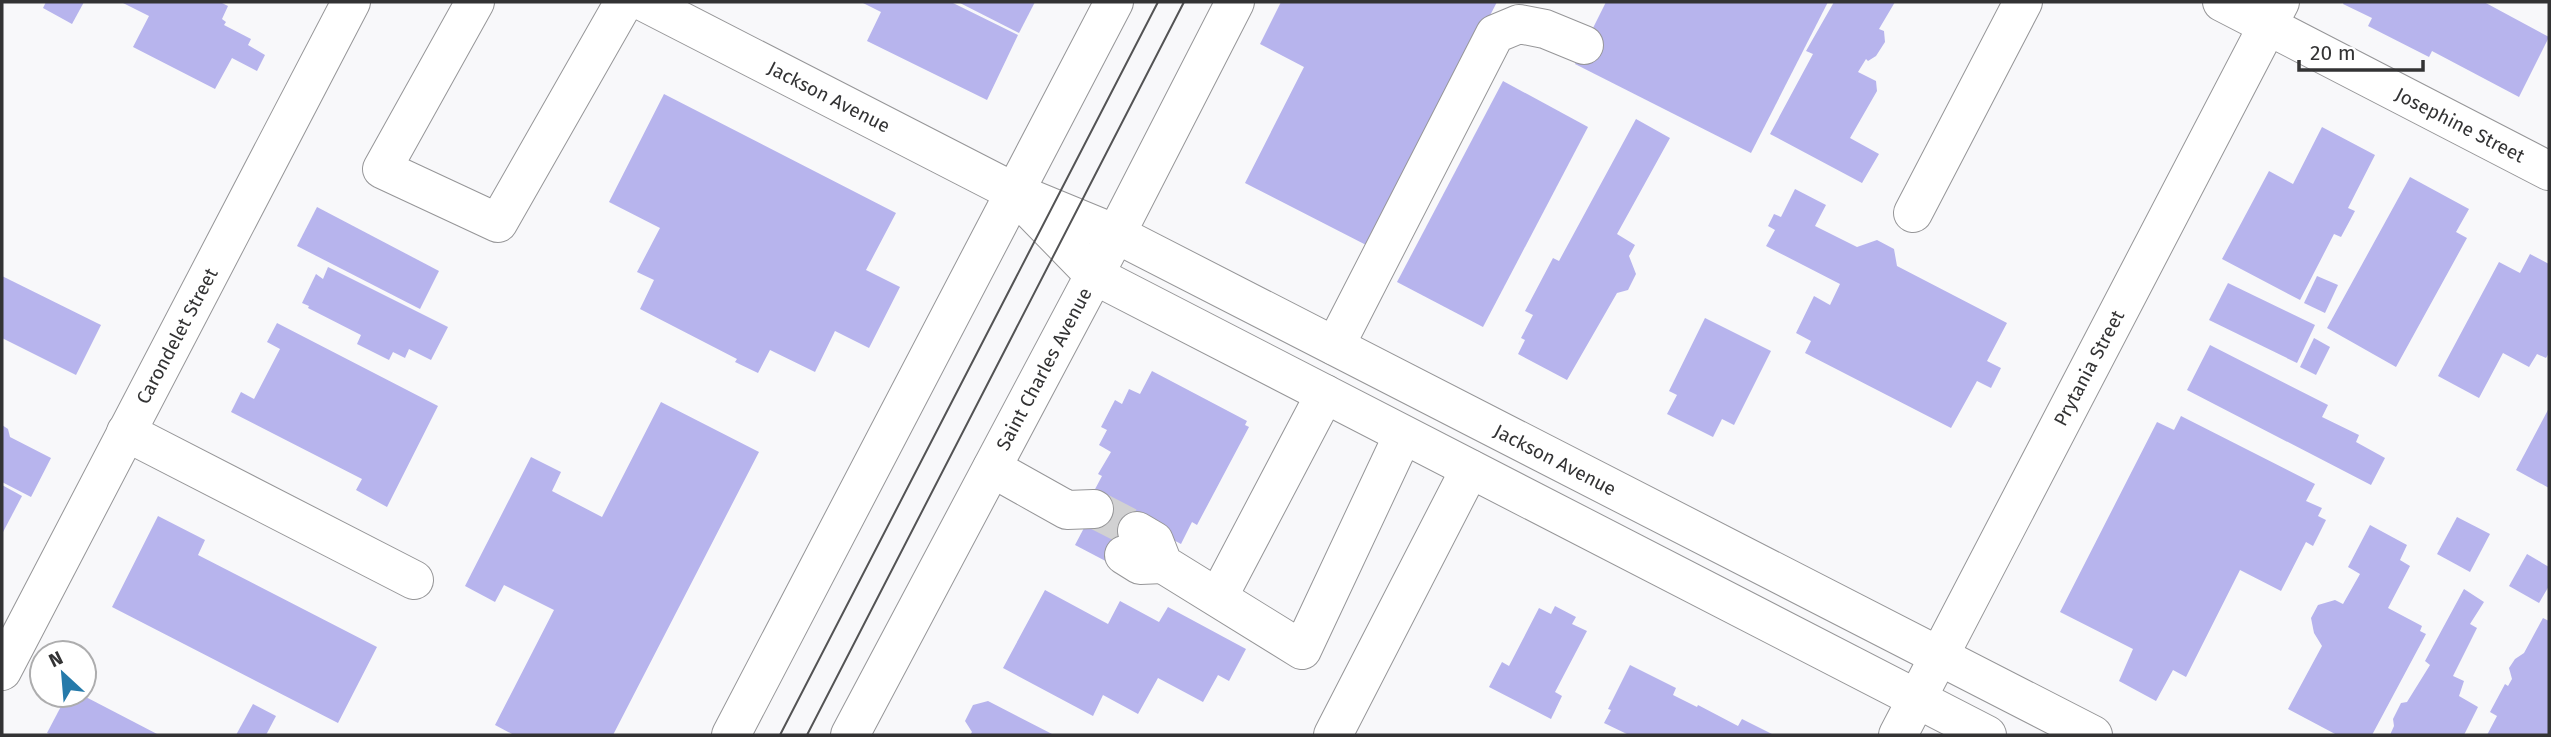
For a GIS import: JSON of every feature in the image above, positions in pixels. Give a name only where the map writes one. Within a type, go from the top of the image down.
[{"type":"street","name":"Carondelet Street","points":[[2,671],[351,2]]},
{"type":"street","points":[[475,2],[382,169],[498,223],[624,2]]},
{"type":"street","name":"Jackson Avenue","points":[[644,2],[1014,192],[1116,234],[2093,735]]},
{"type":"street","points":[[731,735],[1114,2]]},
{"type":"street","name":"Saint Charles Avenue","points":[[850,735],[1116,234],[1235,2]]},
{"type":"street","points":[[1913,213],[2024,2]]},
{"type":"street","name":"Josephine Street","points":[[2221,2],[2274,14],[2549,171]]},
{"type":"street","name":"Prytania Street","points":[[1898,735],[2274,14]]},
{"type":"street","points":[[1335,346],[1495,34],[1520,24],[1545,29],[1584,45]]},
{"type":"street","name":"Jackson Avenue","points":[[1014,192],[1094,275],[1987,735]]},
{"type":"street","points":[[1224,586],[1325,394]]},
{"type":"street","points":[[126,432],[414,580]]},
{"type":"street","points":[[1130,543],[1154,541],[1163,564],[1302,650],[1403,435]]},
{"type":"street","points":[[992,468],[1081,517]]},
{"type":"street","points":[[1333,735],[1471,469]]},
{"type":"building","points":[[46,2],[84,2],[72,24],[43,8]]},
{"type":"building","points":[[121,2],[220,2],[228,6],[222,19],[226,22],[224,25],[251,39],[248,45],[265,55],[257,71],[232,58],[215,89],[133,47],[149,16]]},
{"type":"building","points":[[861,2],[951,2],[1018,35],[987,100],[867,41],[881,12]]},
{"type":"building","points":[[958,2],[1035,2],[1019,33]]},
{"type":"building","points":[[1281,2],[1497,2],[1370,247],[1245,183],[1304,67],[1260,44]]},
{"type":"building","points":[[1606,2],[1828,2],[1751,153],[1575,64]]},
{"type":"building","points":[[1834,2],[1895,2],[1879,29],[1884,31],[1885,42],[1876,56],[1868,61],[1866,59],[1858,72],[1876,81],[1877,91],[1850,138],[1879,154],[1862,183],[1770,134],[1813,54],[1806,51]]},
{"type":"building","points":[[2484,2],[2549,37],[2519,97],[2432,51],[2429,57],[2368,26],[2372,18],[2343,4]]},
{"type":"building","points":[[1503,81],[1588,127],[1483,327],[1397,282]]},
{"type":"building","points":[[664,94],[896,213],[866,270],[900,287],[869,348],[835,331],[815,372],[770,350],[758,373],[735,362],[737,359],[640,309],[654,280],[637,272],[660,228],[609,202]]},
{"type":"building","points":[[1636,119],[1670,138],[1617,234],[1635,245],[1629,256],[1636,274],[1628,290],[1617,293],[1567,380],[1518,354],[1525,340],[1521,338],[1533,315],[1525,311],[1553,258],[1559,261]]},
{"type":"building","points":[[2322,127],[2375,155],[2348,208],[2355,211],[2341,237],[2334,234],[2300,300],[2222,259],[2269,171],[2293,184]]},
{"type":"building","points":[[2410,177],[2469,209],[2456,232],[2467,238],[2396,367],[2327,328]]},
{"type":"building","points":[[1795,189],[1826,205],[1815,226],[1857,247],[1877,240],[1894,249],[1897,266],[2007,323],[1987,361],[2001,368],[1991,388],[1977,381],[1951,428],[1805,353],[1811,341],[1796,333],[1814,296],[1830,305],[1840,284],[1766,246],[1775,230],[1768,226],[1774,214],[1781,217]]},
{"type":"building","points":[[317,207],[439,271],[420,309],[297,246]]},
{"type":"building","points":[[2530,254],[2549,264],[2549,353],[2546,358],[2537,354],[2529,367],[2503,353],[2479,398],[2438,376],[2499,262],[2520,273]]},
{"type":"building","points":[[328,267],[448,327],[431,360],[409,349],[405,358],[393,352],[389,360],[357,344],[361,335],[302,303],[316,274],[323,279]]},
{"type":"building","points":[[2,276],[101,325],[76,375],[2,338]]},
{"type":"building","points":[[2317,276],[2338,285],[2325,313],[2304,303]]},
{"type":"building","points":[[2228,283],[2315,325],[2297,363],[2209,320]]},
{"type":"building","points":[[1705,318],[1771,351],[1734,425],[1722,419],[1713,437],[1667,414],[1677,395],[1669,391]]},
{"type":"building","points":[[277,323],[438,406],[387,507],[356,490],[362,479],[231,412],[241,392],[254,399],[280,349],[267,342]]},
{"type":"building","points":[[2314,338],[2330,347],[2316,375],[2300,367]]},
{"type":"building","points":[[2210,345],[2328,405],[2322,417],[2359,435],[2356,442],[2385,458],[2371,485],[2187,390]]},
{"type":"building","points":[[1152,371],[1247,421],[1245,425],[1249,427],[1197,525],[1192,522],[1181,544],[1141,523],[1117,567],[1075,545],[1094,509],[1093,493],[1102,476],[1098,474],[1111,452],[1099,445],[1107,430],[1101,427],[1115,400],[1122,404],[1129,389],[1140,394]]},
{"type":"building","points":[[661,402],[759,452],[613,735],[514,735],[495,725],[554,610],[504,585],[495,602],[465,586],[531,457],[561,472],[552,491],[602,517]]},
{"type":"building","points":[[2549,408],[2549,488],[2516,470]]},
{"type":"building","points":[[2181,416],[2315,484],[2306,501],[2322,508],[2318,516],[2326,520],[2313,546],[2306,542],[2281,591],[2240,570],[2186,677],[2173,670],[2156,701],[2119,681],[2133,649],[2060,612],[2157,422],[2174,430]]},
{"type":"building","points":[[2,425],[8,429],[10,437],[51,458],[31,497],[2,482]]},
{"type":"building","points":[[2,485],[22,496],[2,534]]},
{"type":"building","points":[[158,516],[205,540],[198,555],[377,647],[338,723],[112,607]]},
{"type":"building","points":[[2457,517],[2490,534],[2470,572],[2437,554]]},
{"type":"building","points":[[2370,525],[2407,545],[2400,560],[2410,566],[2388,608],[2422,626],[2420,631],[2426,634],[2372,735],[2337,735],[2288,709],[2322,646],[2314,633],[2311,618],[2318,605],[2335,600],[2343,604],[2360,574],[2348,567]]},
{"type":"building","points":[[2527,554],[2549,567],[2549,586],[2539,603],[2509,586]]},
{"type":"building","points":[[2464,589],[2484,602],[2470,624],[2477,628],[2453,676],[2464,681],[2459,696],[2478,707],[2464,735],[2390,735],[2394,726],[2393,719],[2401,703],[2407,702],[2430,665],[2425,661]]},
{"type":"building","points":[[1045,590],[1108,624],[1120,601],[1159,622],[1168,607],[1246,649],[1229,681],[1218,675],[1203,702],[1158,678],[1138,714],[1103,695],[1093,716],[1003,668]]},
{"type":"building","points":[[1555,606],[1576,617],[1572,624],[1587,631],[1555,692],[1562,696],[1551,719],[1489,687],[1502,662],[1509,666],[1539,608],[1551,614]]},
{"type":"building","points":[[2543,618],[2549,621],[2549,735],[2487,735],[2497,716],[2490,712],[2505,684],[2508,686],[2512,679],[2509,668],[2515,659],[2524,653]]},
{"type":"building","points":[[1630,665],[1676,688],[1673,695],[1697,707],[1698,705],[1738,726],[1742,719],[1774,735],[1629,735],[1604,723]]},
{"type":"building","points":[[988,701],[1054,735],[970,735],[972,732],[965,721],[973,705]]},
{"type":"building","points":[[98,703],[159,735],[52,735],[47,733],[60,709],[98,709]]},
{"type":"building","points":[[253,704],[276,716],[266,735],[236,735]]},
{"type":"tunnel","points":[[1094,509],[1137,531]]},
{"type":"tram line","points":[[780,735],[1158,2]]},
{"type":"tram line","points":[[807,735],[1184,2]]}]
